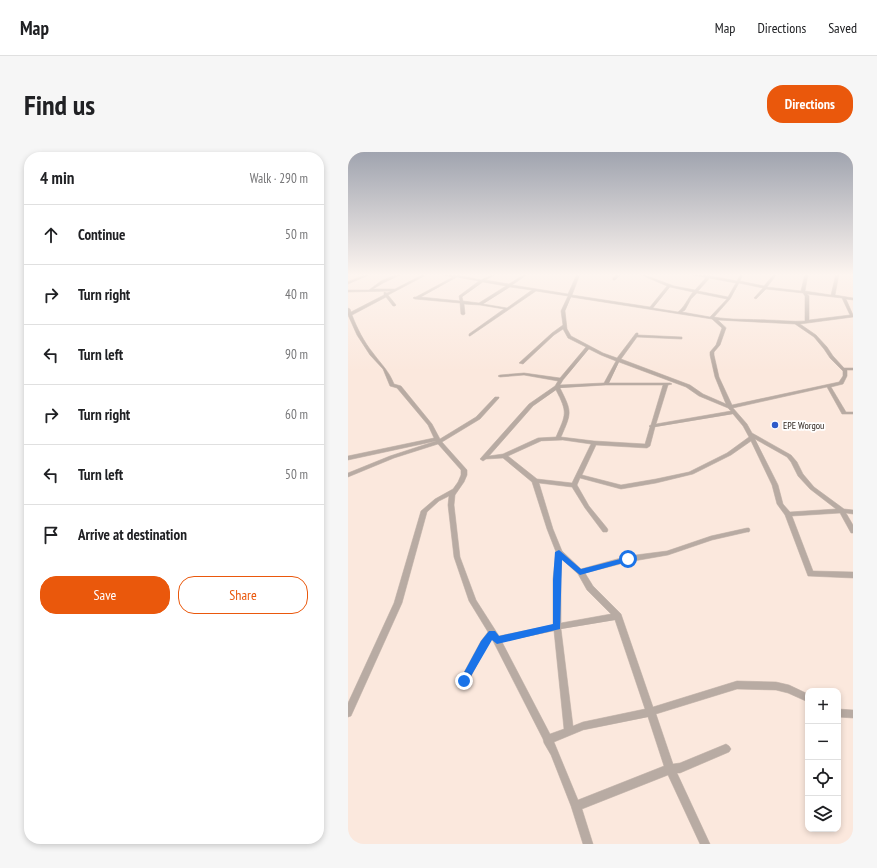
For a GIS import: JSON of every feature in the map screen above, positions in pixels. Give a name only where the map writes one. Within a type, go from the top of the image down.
[{"type":"street","points":[[363,306],[349,312],[356,328],[369,350],[387,370],[392,385],[400,387],[430,425],[438,440],[464,470],[462,481],[452,495],[451,505],[457,557],[473,602],[494,637],[554,752],[576,806],[588,844]]},
{"type":"street","points":[[462,306],[463,314]]},
{"type":"street","points":[[493,306],[508,309]]},
{"type":"street","points":[[470,335],[512,306]]},
{"type":"street","points":[[565,306],[563,311],[564,326],[566,334],[570,337],[588,347],[618,360],[688,386],[702,395],[730,407],[841,383],[845,376],[845,371],[831,357],[826,348],[815,336],[796,323]]},
{"type":"street","points":[[638,306],[729,321],[767,320],[796,323],[853,316],[848,306]]},
{"type":"street","points":[[679,313],[685,306]]},
{"type":"street","points":[[712,318],[722,306]]},
{"type":"street","points":[[807,306],[807,322]]},
{"type":"street","points":[[712,318],[724,328],[718,345],[712,352],[717,377],[730,407],[751,435],[774,485],[780,504],[788,514],[810,574],[853,575]]},
{"type":"street","points":[[521,363],[564,326]]},
{"type":"street","points":[[606,384],[618,360],[636,335],[681,338]]},
{"type":"street","points":[[588,347],[557,387],[531,405],[483,459],[504,456],[540,439],[558,438],[594,443],[647,446],[666,384]]},
{"type":"street","points":[[842,369],[853,369]]},
{"type":"street","points":[[500,376],[524,374],[561,380]]},
{"type":"street","points":[[557,387],[606,384],[681,384]]},
{"type":"street","points":[[828,386],[844,413],[853,413]]},
{"type":"street","points":[[557,387],[567,408],[568,415],[558,438]]},
{"type":"street","points":[[348,475],[438,440],[478,418],[497,398]]},
{"type":"street","points":[[652,426],[734,412]]},
{"type":"street","points":[[578,476],[621,487],[692,473],[729,454],[751,435]]},
{"type":"street","points":[[751,435],[789,456],[800,474],[812,488],[842,511],[853,531]]},
{"type":"street","points":[[348,458],[438,440]]},
{"type":"street","points":[[574,485],[594,443]]},
{"type":"street","points":[[504,456],[535,481],[574,485]]},
{"type":"street","points":[[535,481],[559,552],[580,572],[590,588],[618,616],[650,712],[667,756],[670,769],[705,844]]},
{"type":"street","points":[[574,485],[587,507],[605,530]]},
{"type":"street","points":[[348,713],[398,603],[424,511],[437,500],[455,490]]},
{"type":"street","points":[[788,514],[842,511],[853,512]]},
{"type":"street","points":[[580,572],[628,559],[668,553],[711,538],[747,530]]},
{"type":"street","points":[[559,552],[557,580],[557,627],[569,731]]},
{"type":"street","points":[[464,681],[484,643],[494,637],[618,616]]},
{"type":"street","points":[[547,740],[584,726],[650,712],[737,685],[776,686],[789,689],[805,697]]},
{"type":"street","points":[[841,713],[853,714]]},
{"type":"street","points":[[576,806],[670,769],[680,768],[726,749]]},
{"type":"place","name":"EPE Worgou","points":[[775,425]]},
{"type":"route","points":[[464,681],[484,643],[492,633],[497,640],[557,627],[557,580],[559,552],[580,572],[628,559]]}]
